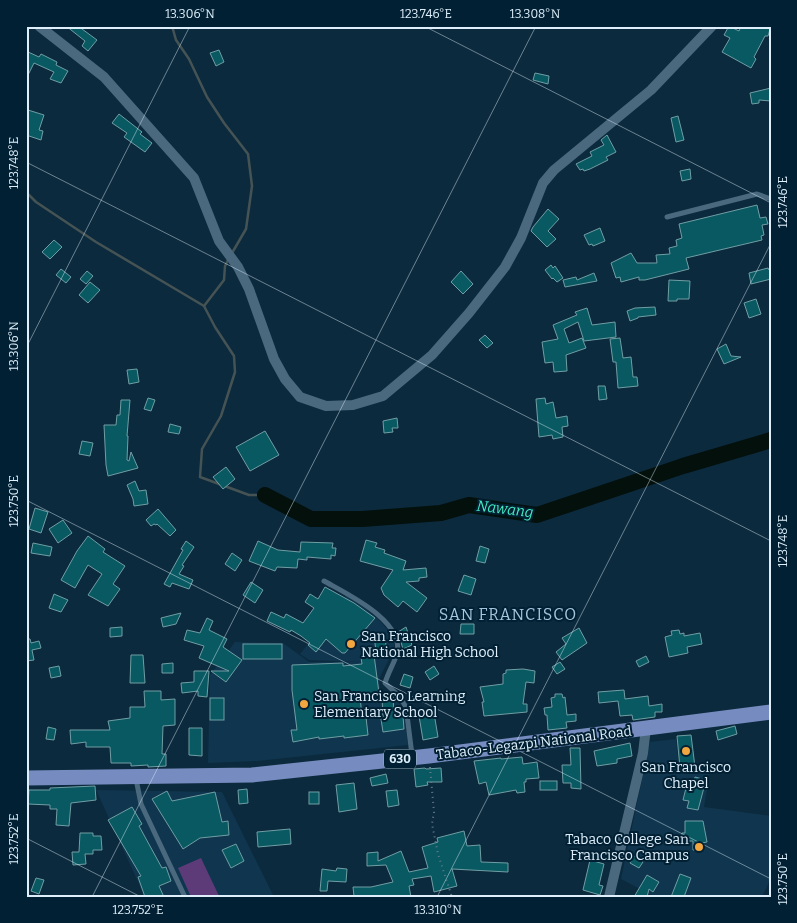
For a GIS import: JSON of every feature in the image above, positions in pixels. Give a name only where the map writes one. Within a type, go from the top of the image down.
[{"type":"main road","name":"Tabaco-Legazpi National Road","points":[[26,778],[252,775],[413,758],[771,712]]},
{"type":"street","points":[[39,26],[104,77],[194,178],[219,241],[238,267],[249,289],[274,360],[285,379],[300,397],[326,406],[353,406],[383,396],[432,355],[470,313],[505,267],[521,238],[543,183],[554,170],[651,90],[712,26]]},
{"type":"street","points":[[609,897],[643,752],[646,728]]},
{"type":"lane","points":[[667,217],[757,194],[771,199]]},
{"type":"lane","points":[[324,581],[370,608],[394,631],[397,654],[384,683],[399,696],[406,707],[413,758]]},
{"type":"lane","points":[[135,776],[141,804],[185,897]]},
{"type":"path","points":[[429,756],[434,812],[432,824],[438,854],[452,897]]},
{"type":"shaded area","name":"San Francisco Learning Elementary School","points":[[346,596],[365,608],[381,622],[394,638],[394,649],[379,679],[381,694],[392,693],[404,711],[408,745],[257,761],[208,763],[210,675],[235,642],[283,643],[309,662],[360,662],[309,660],[300,654]]},
{"type":"shaded area","name":"Tabaco College San Francisco Campus","points":[[676,739],[679,769],[711,766],[704,807],[771,816],[771,878],[762,897],[655,897],[621,879],[650,742]]},
{"type":"shaded area","points":[[96,790],[222,792],[274,897],[145,897]]},
{"type":"shaded area","points":[[201,858],[218,897],[191,897],[178,868]]},
{"type":"building","points":[[66,26],[78,26],[97,40],[88,51],[82,46],[85,41]]},
{"type":"building","points":[[729,26],[739,31],[741,26],[771,26],[768,36],[765,36],[754,57],[756,59],[751,68],[722,52],[730,38],[724,35]]},
{"type":"building","points":[[219,50],[224,62],[216,66],[210,53]]},
{"type":"building","points":[[26,51],[39,57],[41,54],[57,62],[56,65],[68,71],[61,83],[50,79],[54,72],[34,63],[26,79]]},
{"type":"building","points":[[535,73],[549,76],[548,84],[533,80]]},
{"type":"building","points":[[771,88],[771,101],[759,100],[759,103],[752,104],[750,93]]},
{"type":"building","points":[[28,110],[44,115],[39,130],[43,131],[41,140],[26,135]]},
{"type":"building","points":[[119,114],[142,132],[140,134],[152,143],[145,152],[124,137],[127,133],[112,123]]},
{"type":"building","points":[[678,116],[684,140],[676,142],[671,118]]},
{"type":"building","points":[[607,135],[616,152],[606,157],[608,160],[590,169],[580,170],[576,164],[592,156],[590,152],[604,145],[601,140]]},
{"type":"building","points":[[690,169],[691,179],[682,181],[680,171]]},
{"type":"building","points":[[757,205],[760,218],[766,217],[768,224],[762,225],[764,235],[761,236],[762,240],[686,258],[689,269],[645,280],[639,280],[639,277],[621,282],[620,277],[616,278],[611,263],[631,253],[637,263],[657,263],[656,255],[670,254],[669,248],[677,246],[676,240],[682,238],[679,224]]},
{"type":"building","points":[[548,209],[559,219],[548,231],[556,239],[547,247],[531,231]]},
{"type":"building","points":[[600,228],[605,241],[593,246],[592,244],[589,245],[584,235]]},
{"type":"building","points":[[54,240],[62,247],[50,259],[42,252]]},
{"type":"building","points":[[551,265],[553,268],[555,266],[563,278],[557,282],[545,270]]},
{"type":"building","points":[[768,268],[769,270],[771,269],[771,279],[751,284],[749,273]]},
{"type":"building","points":[[61,269],[71,277],[66,283],[56,275]]},
{"type":"building","points":[[87,271],[93,276],[86,284],[80,279]]},
{"type":"building","points":[[461,271],[473,284],[463,294],[451,282]]},
{"type":"building","points":[[594,273],[597,281],[565,287],[563,280],[576,277],[577,280]]},
{"type":"building","points":[[669,280],[690,281],[689,299],[668,301]]},
{"type":"building","points":[[90,282],[100,290],[88,303],[79,295]]},
{"type":"building","points":[[756,299],[761,314],[749,318],[744,303]]},
{"type":"building","points":[[655,307],[656,315],[638,317],[630,321],[627,311],[635,308]]},
{"type":"building","points":[[587,308],[592,325],[615,322],[616,337],[584,341],[578,322],[564,329],[569,343],[582,338],[586,348],[566,355],[567,371],[554,372],[553,362],[545,363],[542,342],[558,339],[553,325],[577,315],[575,312]]},
{"type":"building","points":[[485,335],[493,343],[487,348],[479,340]]},
{"type":"building","points":[[620,338],[623,358],[631,357],[633,377],[637,377],[638,386],[618,388],[616,362],[613,362],[610,339]]},
{"type":"building","points":[[726,344],[731,356],[741,357],[724,364],[717,349]]},
{"type":"building","points":[[137,369],[139,382],[129,384],[127,370]]},
{"type":"building","points":[[598,386],[605,386],[607,399],[599,400]]},
{"type":"building","points":[[148,398],[155,400],[151,411],[144,409]]},
{"type":"building","points":[[545,398],[546,404],[553,402],[556,418],[567,416],[568,426],[562,427],[563,437],[553,439],[552,435],[539,437],[536,399]]},
{"type":"building","points":[[121,400],[130,400],[127,460],[129,461],[131,452],[138,468],[108,476],[104,425],[116,425],[117,415],[120,415]]},
{"type":"building","points":[[397,418],[398,428],[392,428],[393,432],[384,433],[383,421]]},
{"type":"building","points":[[170,424],[181,427],[179,434],[168,432]]},
{"type":"building","points":[[265,431],[279,455],[250,471],[236,447]]},
{"type":"building","points":[[82,441],[93,443],[90,456],[79,454]]},
{"type":"building","points":[[226,467],[235,479],[223,489],[213,477]]},
{"type":"building","points":[[135,481],[139,491],[146,490],[148,504],[134,506],[127,485]]},
{"type":"building","points":[[35,508],[48,512],[41,533],[29,529]]},
{"type":"building","points":[[158,509],[176,530],[170,536],[157,524],[151,526],[146,520]]},
{"type":"building","points":[[63,520],[72,533],[58,543],[49,529]]},
{"type":"building","points":[[88,536],[105,549],[103,552],[125,566],[113,584],[120,589],[108,606],[88,595],[102,574],[88,565],[75,588],[61,580],[77,551]]},
{"type":"building","points":[[366,540],[377,543],[375,547],[385,550],[384,553],[406,561],[403,570],[426,568],[427,577],[419,578],[419,581],[406,582],[427,598],[417,612],[403,601],[398,607],[384,595],[381,588],[393,570],[360,561]]},
{"type":"building","points":[[186,541],[194,547],[182,565],[184,566],[179,574],[193,580],[189,589],[172,583],[170,587],[164,584]]},
{"type":"building","points":[[258,541],[278,550],[300,552],[301,542],[333,543],[332,548],[336,548],[335,556],[331,555],[331,559],[307,557],[307,560],[298,559],[297,568],[277,567],[275,571],[249,561]]},
{"type":"building","points":[[33,543],[52,547],[50,556],[31,553]]},
{"type":"building","points":[[480,546],[489,549],[485,563],[476,561]]},
{"type":"building","points":[[232,553],[242,560],[235,571],[225,564]]},
{"type":"building","points":[[464,575],[476,579],[471,595],[458,591]]},
{"type":"building","points":[[251,582],[263,590],[255,603],[243,595]]},
{"type":"building","points":[[325,587],[354,603],[375,618],[345,653],[342,653],[326,639],[316,652],[308,645],[310,643],[301,636],[267,621],[271,612],[284,618],[286,614],[303,623],[314,608],[305,602],[310,594],[318,599]]},
{"type":"building","points":[[54,594],[68,600],[61,612],[49,608]]},
{"type":"building","points":[[181,613],[176,624],[163,627],[161,618]]},
{"type":"building","points":[[207,618],[213,621],[209,630],[227,639],[223,647],[242,660],[226,682],[211,671],[229,671],[199,658],[204,646],[184,640],[187,630],[200,633]]},
{"type":"building","points":[[461,624],[474,624],[474,634],[460,634]]},
{"type":"building","points":[[122,627],[122,636],[110,637],[110,628]]},
{"type":"building","points":[[406,627],[412,645],[403,649],[398,632]]},
{"type":"building","points":[[579,628],[587,643],[562,660],[556,652],[566,644],[562,638]]},
{"type":"building","points":[[679,630],[680,634],[684,633],[684,636],[700,633],[702,644],[687,647],[688,653],[669,657],[665,637],[672,635],[671,631]]},
{"type":"building","points":[[385,635],[387,657],[377,658],[374,636]]},
{"type":"building","points":[[26,639],[30,639],[31,643],[39,641],[41,648],[32,650],[34,660],[26,661]]},
{"type":"building","points":[[243,644],[282,644],[282,659],[243,659]]},
{"type":"building","points":[[131,655],[143,655],[145,683],[130,683]]},
{"type":"building","points":[[374,655],[379,693],[360,696],[362,717],[366,717],[368,735],[344,738],[344,736],[319,739],[319,737],[293,742],[291,730],[297,730],[292,690],[292,665],[343,663],[343,666],[362,664],[361,657]]},
{"type":"building","points":[[646,656],[649,662],[639,667],[636,661]]},
{"type":"building","points":[[560,662],[565,669],[557,674],[552,667]]},
{"type":"building","points":[[173,663],[173,673],[162,673],[162,664]]},
{"type":"building","points":[[59,666],[61,676],[51,678],[49,668]]},
{"type":"building","points":[[434,666],[439,674],[430,680],[425,672]]},
{"type":"building","points":[[523,669],[535,671],[534,683],[526,682],[523,704],[527,704],[527,712],[484,716],[482,702],[484,702],[480,687],[503,684],[503,674],[506,673],[506,670]]},
{"type":"building","points":[[194,671],[209,671],[207,697],[198,696],[198,691],[182,693],[181,683],[194,682]]},
{"type":"building","points":[[404,674],[413,677],[410,688],[400,685]]},
{"type":"building","points":[[624,690],[625,699],[648,696],[649,706],[662,704],[662,712],[655,712],[655,717],[633,720],[632,715],[620,716],[618,701],[599,703],[598,692]]},
{"type":"building","points":[[144,691],[161,691],[161,700],[175,699],[175,725],[163,726],[162,754],[166,754],[166,766],[148,767],[148,765],[131,766],[131,763],[111,763],[110,747],[86,747],[86,742],[71,744],[70,730],[110,730],[108,721],[130,718],[130,707],[145,707]]},
{"type":"building","points":[[555,694],[562,694],[563,698],[565,697],[567,715],[576,714],[576,721],[566,722],[567,728],[548,730],[547,715],[545,715],[544,708],[552,707],[551,698],[555,697]]},
{"type":"building","points":[[382,696],[393,696],[394,717],[403,716],[404,729],[383,732],[381,719],[383,719]]},
{"type":"building","points":[[210,698],[224,698],[224,720],[210,720]]},
{"type":"building","points":[[434,713],[438,737],[423,740],[419,716]]},
{"type":"building","points":[[735,726],[737,734],[718,740],[716,731]]},
{"type":"building","points":[[48,727],[56,729],[54,740],[46,739]]},
{"type":"building","points":[[189,728],[202,728],[202,756],[189,755]]},
{"type":"building","name":"San Francisco Chapel","points":[[691,735],[695,767],[680,768],[677,736]]},
{"type":"building","points":[[630,743],[632,756],[617,759],[617,763],[597,766],[594,751]]},
{"type":"building","points":[[570,748],[580,748],[581,789],[571,788],[571,783],[563,783],[562,765],[571,765]]},
{"type":"building","points":[[522,757],[523,764],[537,762],[539,778],[526,779],[526,782],[524,782],[525,792],[517,793],[516,790],[489,795],[486,782],[479,784],[474,761]]},
{"type":"building","points":[[441,768],[442,782],[427,782],[428,785],[416,787],[414,769]]},
{"type":"building","points":[[386,774],[388,783],[372,786],[370,778]]},
{"type":"building","points":[[695,777],[706,780],[698,810],[687,808],[689,801],[683,800],[687,784],[693,785]]},
{"type":"building","points":[[540,781],[557,781],[557,790],[540,790]]},
{"type":"building","points":[[354,783],[357,809],[339,812],[336,785]]},
{"type":"building","points":[[95,786],[96,800],[71,803],[69,826],[56,825],[57,809],[50,809],[50,805],[28,804],[29,790]]},
{"type":"building","points":[[247,789],[248,803],[239,804],[238,790]]},
{"type":"building","points":[[397,790],[399,805],[388,807],[386,791]]},
{"type":"building","points":[[167,791],[172,801],[215,792],[222,822],[228,821],[229,835],[200,838],[183,849],[152,799]]},
{"type":"building","points":[[309,792],[319,792],[319,804],[309,804]]},
{"type":"building","points":[[132,807],[142,824],[139,826],[162,868],[166,867],[171,881],[159,886],[164,897],[145,897],[138,877],[141,876],[108,820]]},
{"type":"building","points":[[685,821],[703,821],[707,842],[702,843],[702,850],[693,850],[693,841],[682,841],[682,833],[685,833]]},
{"type":"building","points":[[290,829],[291,844],[258,847],[257,832]]},
{"type":"building","points":[[464,831],[467,846],[480,845],[481,862],[508,863],[508,872],[452,869],[457,886],[434,892],[431,876],[412,879],[414,885],[409,886],[411,897],[354,896],[353,887],[371,887],[393,882],[386,865],[367,866],[367,853],[378,852],[378,861],[401,851],[409,872],[428,868],[422,847],[438,842],[437,838]]},
{"type":"building","points":[[80,833],[93,833],[93,836],[101,836],[102,850],[93,850],[93,854],[85,854],[86,864],[73,865],[72,852],[79,852]]},
{"type":"building","points":[[236,844],[244,861],[231,868],[222,850]]},
{"type":"building","points":[[634,856],[643,862],[639,868],[630,863]]},
{"type":"building","points":[[590,860],[604,864],[599,885],[603,886],[600,895],[583,890]]},
{"type":"building","points":[[337,868],[347,869],[346,882],[328,881],[327,891],[320,891],[322,869],[336,871]]},
{"type":"building","points":[[680,874],[691,878],[684,897],[671,897]]},
{"type":"building","points":[[647,875],[659,882],[653,892],[649,889],[647,897],[634,897]]},
{"type":"building","points":[[36,878],[44,880],[39,894],[31,891]]},
{"type":"waterway","points":[[172,26],[176,40],[189,59],[207,97],[248,154],[252,186],[246,229],[232,253]]},
{"type":"waterway","points":[[26,192],[36,202],[96,242],[204,306]]},
{"type":"waterway","points":[[229,258],[225,266],[224,280],[204,306],[234,356],[235,372],[221,416],[202,449],[200,477],[249,495],[265,495]]},
{"type":"waterway","name":"Nawang","points":[[265,495],[311,519],[362,519],[441,513],[469,505],[537,515],[683,466],[771,440]]},
{"type":"place","name":"San Francisco National High School","points":[[351,644]]},
{"type":"place","name":"San Francisco Learning Elementary School","points":[[304,704]]},
{"type":"place","name":"San Francisco Chapel","points":[[686,751]]},
{"type":"place","name":"Tabaco College San Francisco Campus","points":[[699,847]]},
{"type":"district","name":"SAN FRANCISCO","points":[[508,614]]}]
